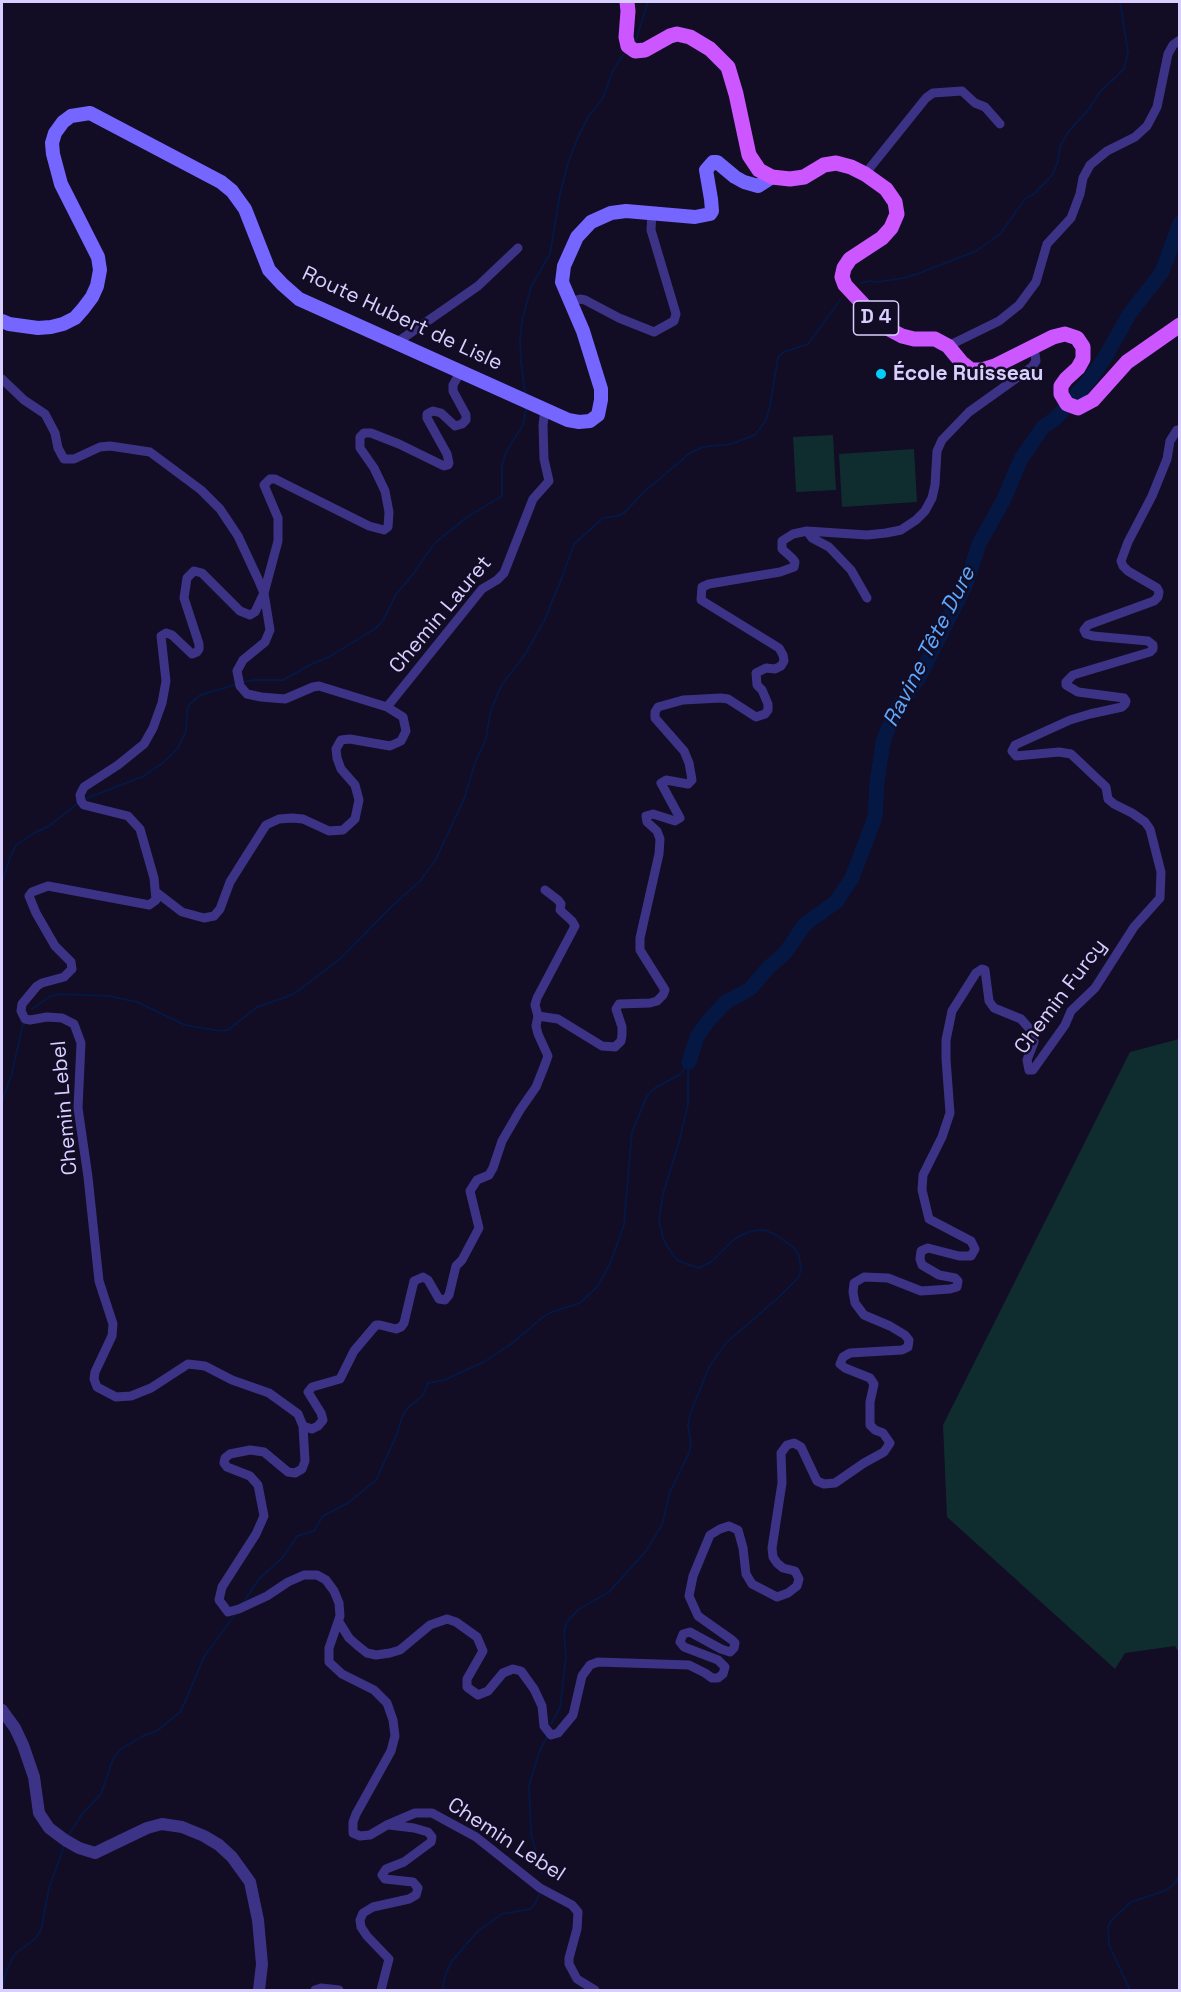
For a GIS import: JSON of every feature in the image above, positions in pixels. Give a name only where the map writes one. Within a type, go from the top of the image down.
[{"type":"main road","points":[[627,2],[626,37],[628,46],[634,51],[645,50],[677,34],[690,37],[710,49],[728,67],[749,155],[759,170],[771,177]]},
{"type":"main road","name":"Route Hubert de Lisle","points":[[2,321],[38,328],[63,324],[75,318],[92,297],[97,286],[100,270],[98,257],[61,184],[52,143],[55,133],[63,122],[71,116],[90,113],[232,190],[245,209],[269,270],[299,299],[568,420],[590,421],[598,415],[601,390],[583,331],[562,282],[564,266],[577,237],[584,228],[611,213],[626,211],[695,216],[710,214],[711,199],[706,170],[712,162],[717,162],[744,182],[758,186],[771,177]]},
{"type":"main road","name":"D 4","points":[[771,177],[790,179],[804,177],[824,165],[837,163],[865,174],[886,189],[896,202],[897,214],[891,228],[882,238],[850,260],[844,268],[842,277],[846,285],[874,316],[894,332],[914,339],[935,339],[948,345]]},
{"type":"main road","points":[[948,345],[962,363],[971,370],[982,370],[1065,334],[1077,338],[1083,347],[1083,359],[1078,368],[1061,386],[1061,393],[1064,400],[1072,407],[1078,408],[1093,400],[1127,362],[1179,325]]},
{"type":"street","points":[[948,345],[999,321],[1019,305],[1036,282],[1047,244],[1071,218],[1083,178],[1090,165],[1107,151],[1135,137],[1147,126],[1157,107],[1168,54],[1179,40]]},
{"type":"street","points":[[865,174],[926,98],[933,93],[962,91],[975,103],[985,107],[1000,124]]},
{"type":"street","points":[[570,302],[585,300],[654,333],[674,321],[676,314],[651,230],[652,212]]},
{"type":"street","points":[[396,342],[478,286],[518,248]]},
{"type":"street","points":[[538,1016],[558,1019],[602,1046],[615,1047],[621,1041],[622,1035],[616,1009],[619,1004],[657,1001],[665,990],[640,950],[640,938],[659,854],[660,839],[657,831],[647,822],[646,816],[653,814],[675,821],[680,818],[661,783],[666,780],[688,784],[692,780],[684,751],[656,718],[655,712],[658,707],[683,700],[721,698],[728,699],[756,717],[765,714],[768,704],[762,690],[757,685],[756,673],[759,670],[775,669],[784,661],[779,648],[701,600],[702,587],[780,572],[794,567],[795,562],[782,549],[782,542],[793,534],[807,531],[867,535],[901,530],[916,520],[925,511],[932,498],[937,451],[942,440],[969,412],[1032,367],[1036,361],[1034,346]]},
{"type":"street","points":[[2,379],[24,400],[45,414],[55,433],[58,448],[64,459],[74,459],[100,447],[110,446],[150,452],[201,490],[220,509],[238,536],[264,593],[270,630],[265,642],[243,660],[237,671],[240,686],[247,694],[285,699],[313,687],[319,687],[387,707],[403,717],[406,730],[400,741],[390,746],[350,739],[341,740],[336,749],[341,768],[355,784],[359,800],[355,819],[343,830],[329,831],[303,819],[279,819],[266,825],[230,882],[220,909],[214,916],[204,918],[182,912],[156,892],[144,839],[133,819],[117,812],[84,805],[80,795],[84,787],[118,765],[144,744],[153,728],[162,703],[166,681],[161,636],[166,633],[171,635],[192,654],[199,649],[184,598],[185,583],[191,574],[194,572],[206,576],[245,614],[250,615],[255,612],[264,593],[279,535],[278,518],[264,485],[267,481],[275,479],[369,526],[384,530],[388,527],[389,522],[385,491],[374,468],[360,448],[360,437],[371,433],[444,466],[447,465],[449,463],[447,454],[426,418],[427,414],[433,411],[441,413],[455,426],[466,420],[466,415],[453,391],[453,385],[461,371]]},
{"type":"street","name":"Chemin Lauret","points":[[387,707],[482,589],[504,573],[533,499],[549,481],[544,459],[545,409]]},
{"type":"street","name":"Chemin Furcy","points":[[339,1622],[349,1638],[367,1653],[376,1655],[400,1650],[430,1625],[447,1619],[456,1622],[477,1637],[483,1651],[467,1679],[467,1687],[478,1695],[488,1692],[503,1673],[513,1669],[520,1671],[534,1689],[542,1706],[544,1726],[551,1736],[558,1733],[573,1715],[582,1676],[590,1665],[598,1662],[689,1665],[712,1678],[718,1678],[723,1674],[725,1667],[718,1660],[684,1647],[680,1642],[683,1634],[690,1632],[730,1652],[734,1648],[735,1643],[732,1640],[698,1616],[690,1596],[693,1576],[710,1535],[729,1526],[738,1530],[746,1574],[752,1584],[777,1596],[788,1593],[797,1586],[799,1579],[795,1571],[783,1568],[773,1557],[772,1548],[782,1483],[781,1453],[787,1445],[794,1443],[801,1447],[816,1481],[824,1484],[836,1482],[885,1452],[890,1443],[883,1433],[870,1425],[870,1402],[874,1384],[870,1378],[840,1364],[843,1357],[850,1353],[902,1350],[908,1347],[909,1340],[890,1326],[864,1315],[855,1303],[854,1283],[864,1277],[888,1278],[921,1291],[950,1289],[957,1287],[958,1281],[955,1278],[939,1275],[922,1265],[921,1251],[928,1248],[959,1256],[971,1256],[975,1249],[971,1241],[929,1219],[922,1190],[924,1175],[942,1137],[950,1113],[946,1040],[952,1011],[976,973],[982,969],[985,970],[989,1001],[994,1008],[1021,1019],[1034,1034],[1034,1042],[1027,1060],[1029,1070],[1033,1070],[1065,1025],[1071,1011],[1095,988],[1134,927],[1160,898],[1161,872],[1150,829],[1145,822],[1108,799],[1107,787],[1071,754],[1059,752],[1016,756],[1012,748],[1070,720],[1125,705],[1124,698],[1078,692],[1066,685],[1066,682],[1073,675],[1150,652],[1153,649],[1153,645],[1148,641],[1093,636],[1086,634],[1084,630],[1088,625],[1154,601],[1158,597],[1157,588],[1128,571],[1121,561],[1128,542],[1152,496],[1167,459],[1170,441],[1179,430]]},
{"type":"street","points":[[807,531],[812,538],[829,547],[851,570],[867,598]]},
{"type":"street","name":"Chemin Lebel","points":[[156,892],[156,900],[149,905],[48,886],[35,890],[30,896],[36,913],[50,938],[71,962],[72,969],[64,977],[37,986],[22,1004],[21,1011],[25,1019],[54,1017],[74,1023],[81,1043],[78,1108],[99,1281],[113,1324],[112,1336],[95,1372],[96,1386],[116,1397],[131,1396],[151,1388],[188,1364],[205,1366],[232,1380],[269,1393],[298,1414],[303,1426],[305,1461],[302,1469],[295,1473],[288,1472],[264,1452],[250,1450],[230,1454],[225,1458],[224,1463],[227,1467],[250,1476],[258,1485],[264,1516],[256,1534],[222,1587],[219,1600],[228,1612],[267,1596],[288,1582],[304,1575],[317,1575],[326,1580],[339,1603],[339,1622],[329,1648],[329,1662],[342,1674],[374,1690],[387,1703],[393,1720],[395,1736],[391,1751],[356,1814],[353,1833],[360,1836],[370,1835],[415,1813],[432,1813],[476,1837],[548,1894],[559,1897],[578,1912],[569,1964],[577,1978],[595,1990]]},
{"type":"street","points":[[303,1426],[312,1428],[318,1426],[322,1420],[321,1413],[308,1392],[312,1386],[340,1379],[354,1351],[376,1325],[396,1329],[401,1327],[414,1281],[423,1276],[428,1280],[439,1299],[445,1300],[449,1295],[456,1266],[462,1260],[479,1228],[470,1191],[477,1180],[489,1174],[493,1168],[502,1141],[536,1087],[548,1056],[538,1034],[536,1026],[538,1016],[535,1005],[575,926],[560,910],[561,904],[558,900],[545,890]]},
{"type":"street","points":[[2,1710],[15,1728],[23,1745],[34,1777],[39,1813],[49,1828],[65,1840],[95,1853],[147,1828],[162,1824],[182,1827],[204,1836],[219,1845],[232,1857],[250,1882],[258,1920],[262,1964],[259,1990]]},
{"type":"street","points":[[381,1990],[389,1959],[367,1936],[361,1927],[360,1920],[363,1913],[373,1907],[409,1899],[416,1895],[418,1888],[413,1882],[385,1880],[382,1875],[387,1869],[404,1862],[431,1842],[432,1837],[428,1832],[414,1828],[387,1825]]},
{"type":"street","points":[[315,1990],[321,1988],[339,1990]]},
{"type":"green space","points":[[833,435],[836,490],[796,492],[793,437]]},
{"type":"green space","points":[[914,449],[917,502],[842,507],[839,454]]},
{"type":"green space","points":[[1179,1039],[1179,1653],[1175,1646],[1125,1653],[1115,1669],[947,1517],[943,1425],[1130,1052]]},
{"type":"waterway","points":[[636,40],[648,2]]},
{"type":"waterway","points":[[861,283],[904,278],[920,273],[976,251],[1000,234],[1025,199],[1035,193],[1053,174],[1060,147],[1068,132],[1090,108],[1099,93],[1124,69],[1128,52],[1120,2]]},
{"type":"waterway","points":[[525,393],[520,339],[531,287],[550,254],[560,194],[578,137],[588,117],[603,98],[613,70],[623,55]]},
{"type":"waterway","name":"Ravine Tête Dure","points":[[689,1062],[697,1037],[708,1021],[726,1002],[750,989],[786,952],[805,924],[836,902],[852,878],[875,817],[883,742],[888,729],[898,707],[918,679],[966,584],[979,544],[1004,499],[1021,459],[1043,427],[1056,418],[1104,359],[1130,313],[1162,272],[1180,223]]},
{"type":"waterway","points":[[32,1009],[49,997],[59,994],[109,996],[137,1002],[185,1025],[220,1031],[228,1030],[257,1007],[298,991],[341,958],[420,881],[435,861],[464,799],[475,763],[486,739],[490,714],[497,695],[503,683],[524,656],[544,621],[574,544],[603,518],[624,513],[645,491],[690,453],[703,447],[731,444],[755,435],[766,420],[778,357],[784,352],[808,344],[840,300]]},
{"type":"waterway","points":[[243,682],[283,680],[329,657],[376,628],[384,619],[396,594],[435,543],[467,517],[502,496],[502,466],[506,452],[523,425],[526,409]]},
{"type":"waterway","points":[[85,799],[144,776],[164,762],[178,748],[186,731],[187,711],[190,704],[199,696],[238,684]]},
{"type":"waterway","points":[[2,882],[16,845],[49,826],[78,803]]},
{"type":"waterway","points":[[2,1102],[12,1073],[23,1024]]},
{"type":"waterway","name":"Ravine Tête Dure","points":[[243,1603],[259,1579],[283,1557],[297,1536],[314,1531],[323,1516],[348,1503],[376,1480],[397,1434],[402,1417],[407,1409],[423,1395],[428,1383],[444,1380],[484,1362],[511,1344],[543,1317],[580,1303],[597,1287],[610,1264],[624,1225],[632,1132],[647,1096],[655,1088],[681,1074],[689,1062]]},
{"type":"waterway","points":[[551,1724],[560,1708],[566,1656],[564,1633],[566,1623],[579,1609],[609,1592],[646,1551],[662,1525],[670,1492],[689,1453],[690,1414],[709,1367],[726,1343],[779,1297],[798,1278],[801,1270],[799,1256],[794,1248],[765,1230],[752,1231],[739,1236],[711,1262],[699,1268],[678,1261],[667,1246],[659,1221],[663,1194],[688,1104],[688,1064]]},
{"type":"waterway","name":"Ravine Tête Dure","points":[[67,1838],[82,1814],[101,1794],[113,1759],[121,1749],[157,1731],[181,1711],[204,1657],[236,1613]]},
{"type":"waterway","points":[[542,1873],[531,1834],[529,1785],[540,1750],[548,1735]]},
{"type":"waterway","name":"Ravine Tête Dure","points":[[2,1990],[12,1959],[16,1953],[35,1939],[41,1930],[49,1888],[64,1846]]},
{"type":"waterway","points":[[1130,1990],[1109,1945],[1108,1927],[1111,1921],[1131,1902],[1167,1890],[1176,1882],[1180,1874]]},
{"type":"waterway","points":[[442,1990],[452,1961],[478,1931],[502,1914],[530,1909],[539,1895]]},
{"type":"place","name":"École Ruisseau","points":[[881,374]]}]
